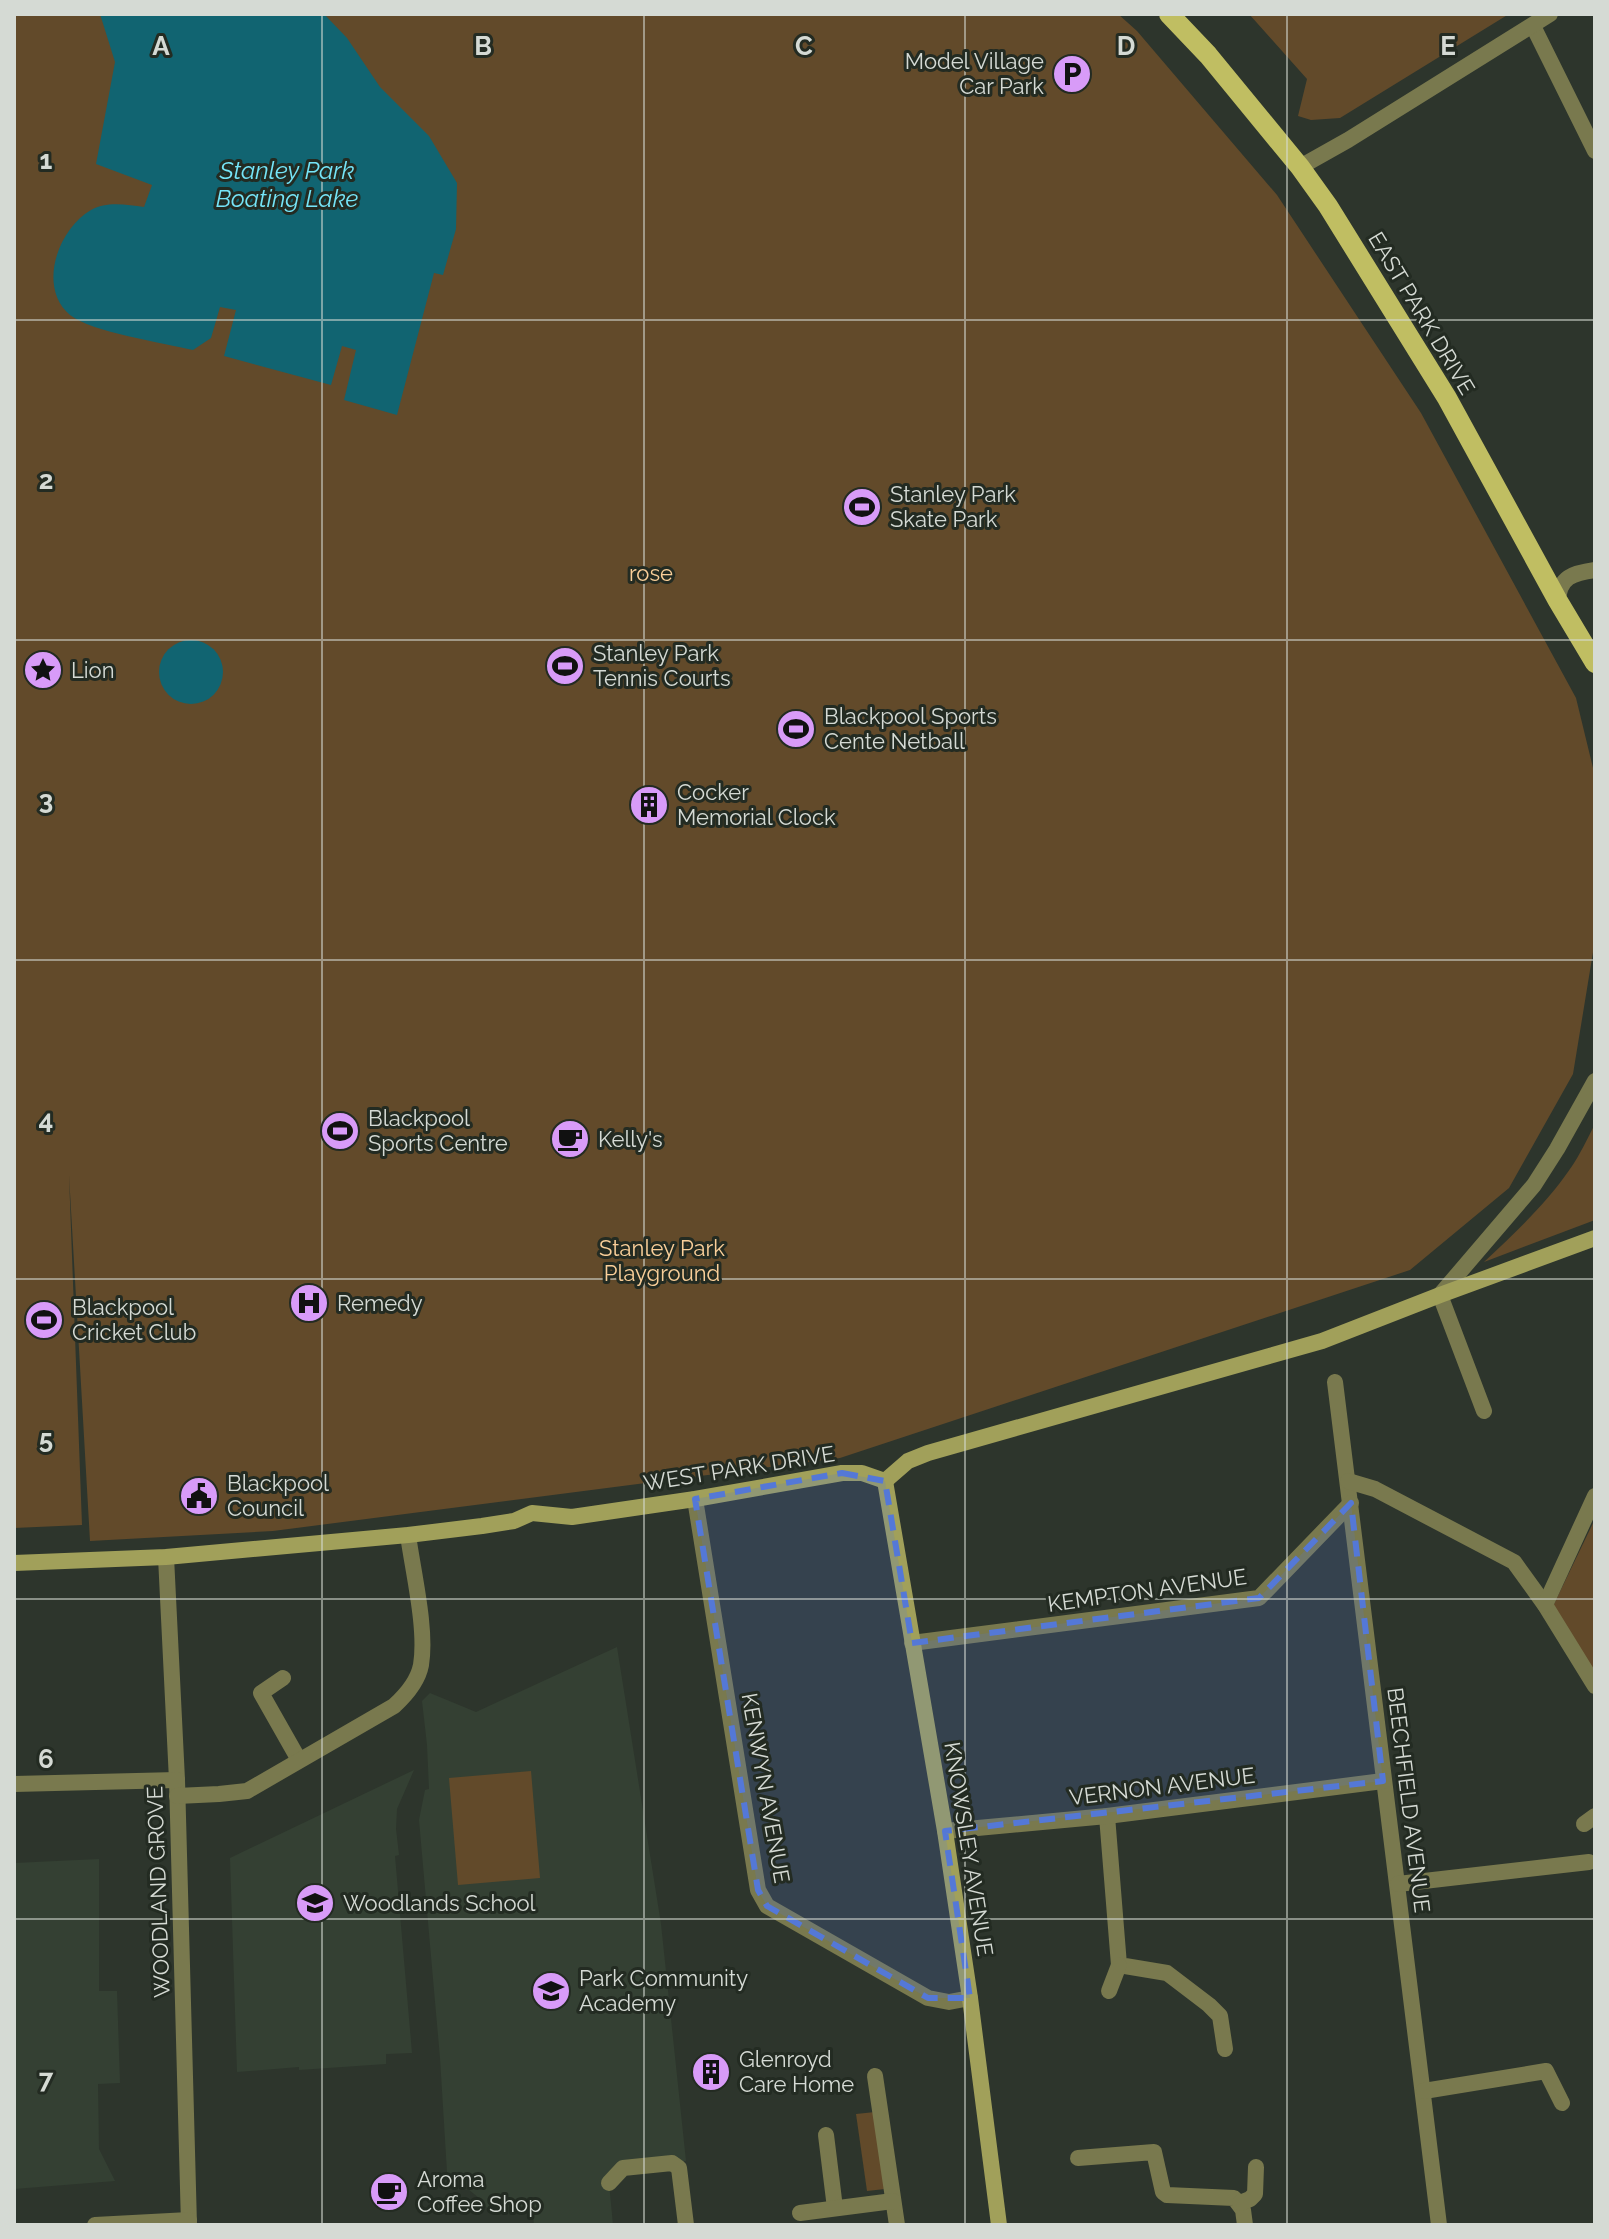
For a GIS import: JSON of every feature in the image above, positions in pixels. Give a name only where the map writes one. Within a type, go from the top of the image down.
[{"type":"main road","name":"EAST PARK DRIVE","points":[[1169,14],[1208,55],[1300,167],[1334,214],[1447,398],[1595,663]]},
{"type":"street","points":[[1300,167],[1550,14]]},
{"type":"street","points":[[1533,26],[1595,151]]},
{"type":"street","points":[[1558,601],[1560,586],[1566,580],[1574,574],[1595,570]]},
{"type":"street","points":[[1440,1295],[1534,1185],[1595,1081]]},
{"type":"street","points":[[885,1481],[908,1461],[928,1453],[1322,1341],[1595,1238]]},
{"type":"street","points":[[1440,1295],[1484,1411]]},
{"type":"street","name":"BEECHFIELD AVENUE","points":[[1335,1382],[1439,2225]]},
{"type":"street","name":"WEST PARK DRIVE","points":[[14,1563],[166,1557],[408,1535],[514,1521],[532,1513],[572,1517],[842,1473],[862,1473],[885,1481]]},
{"type":"street","name":"KNOWSLEY AVENUE","points":[[885,1481],[945,1831],[999,2225]]},
{"type":"street","points":[[1348,1481],[1375,1489],[1514,1562],[1545,1605],[1595,1686]]},
{"type":"street","name":"KENWYN AVENUE","points":[[695,1499],[758,1890],[767,1906],[928,1998],[949,2002],[970,1998]]},
{"type":"street","name":"KEMPTON AVENUE","points":[[912,1643],[1259,1598],[1351,1503]]},
{"type":"street","points":[[1545,1605],[1593,1508]]},
{"type":"street","points":[[14,1784],[177,1788],[219,1794],[247,1791],[394,1706],[408,1692],[421,1668],[423,1638],[408,1535]]},
{"type":"street","name":"WOODLAND GROVE","points":[[166,1557],[177,1788],[189,2222]]},
{"type":"street","points":[[283,1678],[261,1693],[299,1760]]},
{"type":"street","name":"VERNON AVENUE","points":[[945,1831],[1107,1816],[1383,1781]]},
{"type":"street","points":[[1107,1816],[1119,1965],[1109,1991]]},
{"type":"street","points":[[1398,1884],[1589,1862]]},
{"type":"street","points":[[1119,1965],[1167,1973],[1209,2005],[1220,2016],[1225,2049]]},
{"type":"street","points":[[1424,2091],[1546,2071],[1562,2103]]},
{"type":"street","points":[[875,2076],[897,2225]]},
{"type":"street","points":[[826,2135],[835,2208]]},
{"type":"street","points":[[1078,2158],[1154,2152],[1163,2192],[1167,2195],[1234,2198],[1243,2210],[1245,2225]]},
{"type":"street","points":[[609,2183],[623,2168],[672,2163],[679,2168],[686,2225]]},
{"type":"street","points":[[1240,2203],[1255,2194],[1256,2167]]},
{"type":"street","points":[[800,2213],[893,2201]]},
{"type":"street","points":[[95,2225],[189,2222]]},
{"type":"highlighted area","points":[[842,1473],[885,1481],[912,1643],[1259,1598],[1351,1503],[1383,1781],[945,1831],[970,1998],[928,1998],[767,1906],[758,1890],[695,1499]]},
{"type":"shaded area","name":"Park Community Academy","points":[[617,1647],[661,1924],[686,2161],[644,2167],[609,2183],[613,2225],[534,2225],[532,2206],[487,2208],[447,2172],[419,1820],[425,1790],[429,1789],[422,1701],[430,1693],[476,1712]]},
{"type":"shaded area","name":"Woodlands School","points":[[414,1770],[397,1809],[399,1855],[395,1856],[412,2053],[386,2054],[386,2064],[237,2072],[230,1858]]},
{"type":"shaded area","points":[[99,1859],[99,1991],[117,1991],[120,2083],[98,2084],[99,2149],[115,2181],[14,2189],[14,1863]]},
{"type":"green space","points":[[14,14],[1118,14],[1137,31],[1277,195],[1421,413],[1576,698],[1594,772],[1595,940],[1573,1074],[1509,1188],[1410,1270],[840,1458],[273,1531],[90,1541],[69,1175],[82,1525],[14,1528]]},
{"type":"green space","points":[[1249,14],[1509,14],[1340,118],[1311,120],[1298,116],[1307,79]]},
{"type":"green space","points":[[1595,1124],[1595,1220],[1484,1262],[1551,1194],[1574,1164]]},
{"type":"green space","points":[[1595,1519],[1595,1676],[1553,1606]]},
{"type":"green space","points":[[531,1771],[540,1878],[458,1885],[449,1778]]},
{"type":"green space","points":[[875,2112],[885,2189],[867,2191],[856,2114]]},
{"type":"water","name":"Stanley Park Boating Lake","points":[[100,14],[324,14],[347,38],[380,87],[429,136],[457,183],[456,229],[443,275],[434,273],[397,415],[344,400],[356,350],[342,346],[331,385],[224,356],[236,310],[220,307],[211,338],[193,350],[94,327],[70,315],[60,303],[53,274],[61,244],[69,230],[97,207],[117,204],[144,207],[152,185],[96,164],[115,62]]},
{"type":"water","points":[[191,640],[209,646],[217,654],[223,672],[217,690],[209,698],[191,704],[173,698],[165,690],[159,672],[165,654],[173,646]]},
{"type":"place","name":"Model Village Car Park","points":[[1072,74]]},
{"type":"place","name":"Stanley Park Skate Park","points":[[862,507]]},
{"type":"place","name":"Stanley Park Tennis Courts","points":[[565,666]]},
{"type":"place","name":"Lion","points":[[43,670]]},
{"type":"place","name":"Blackpool Sports Cente Netball","points":[[796,729]]},
{"type":"place","name":"Cocker Memorial Clock","points":[[649,805]]},
{"type":"place","name":"Blackpool Sports Centre","points":[[340,1131]]},
{"type":"place","name":"Kelly's","points":[[570,1139]]},
{"type":"place","name":"Remedy","points":[[309,1303]]},
{"type":"place","name":"Blackpool Cricket Club","points":[[44,1320]]},
{"type":"place","name":"Blackpool Council","points":[[199,1496]]},
{"type":"place","name":"Woodlands School","points":[[315,1903]]},
{"type":"place","name":"Park Community Academy","points":[[551,1991]]},
{"type":"place","name":"Glenroyd Care Home","points":[[711,2072]]},
{"type":"place","name":"Aroma Coffee Shop","points":[[389,2192]]},
{"type":"park label","name":"rose","points":[[651,573]]},
{"type":"park label","name":"Stanley Park Playground","points":[[662,1260]]}]
